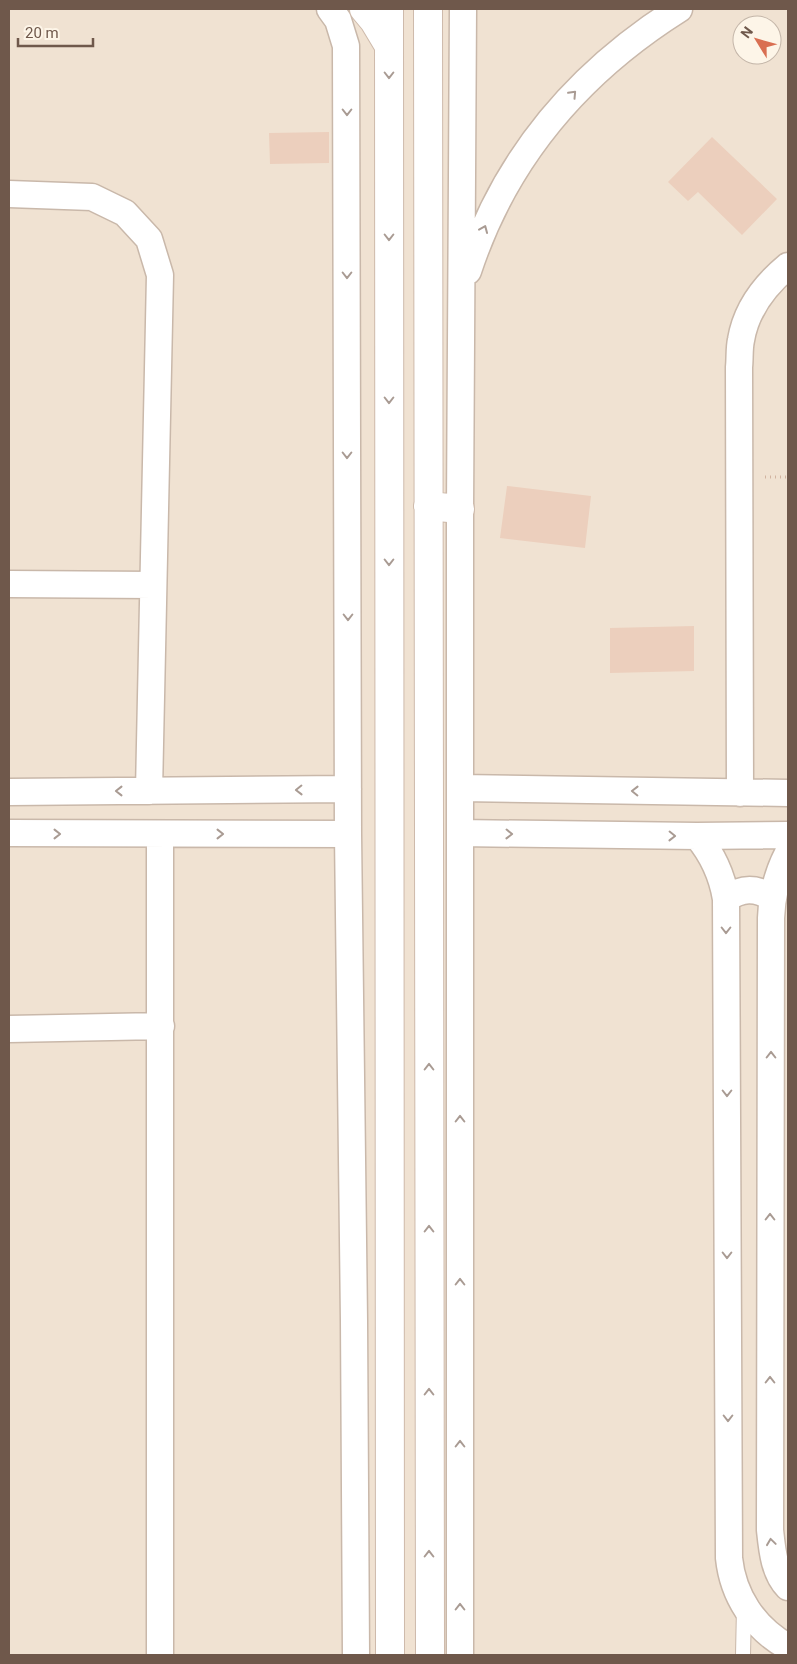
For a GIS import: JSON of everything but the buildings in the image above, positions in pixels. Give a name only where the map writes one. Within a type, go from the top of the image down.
[{"type":"street","points":[[330,9],[338,20],[346,46],[348,834],[356,1655]]},
{"type":"street","points":[[364,9],[374,21],[389,46]]},
{"type":"street","points":[[389,9],[390,1655]]},
{"type":"street","points":[[428,9],[430,1655]]},
{"type":"street","points":[[460,1655],[460,509],[463,9]]},
{"type":"street","points":[[461,291],[490,213],[510,177],[548,123],[587,80],[618,52],[650,26],[679,9]]},
{"type":"street","points":[[9,194],[92,197],[125,213],[149,239],[160,275],[149,791]]},
{"type":"street","points":[[740,793],[740,341],[754,305],[764,289],[788,266]]},
{"type":"street","points":[[428,506],[460,509]]},
{"type":"street","points":[[9,584],[153,585]]},
{"type":"street","points":[[460,788],[788,793]]},
{"type":"street","points":[[9,792],[348,789]]},
{"type":"street","points":[[9,833],[348,834]]},
{"type":"street","points":[[460,833],[698,836],[788,835]]},
{"type":"street","points":[[160,834],[160,1655]]},
{"type":"street","points":[[698,836],[714,859],[724,885],[726,899],[729,1558],[736,1591],[744,1605],[768,1632],[788,1647]]},
{"type":"street","points":[[788,853],[776,878],[772,898],[770,1530],[776,1566],[788,1587]]},
{"type":"street","points":[[726,899],[740,891],[749,890],[757,890],[772,898]]},
{"type":"street","points":[[9,1029],[161,1026]]},
{"type":"lane","points":[[743,1655],[744,1605]]},
{"type":"shaded area","points":[[9,9],[788,9],[788,1655],[9,1655]]}]
